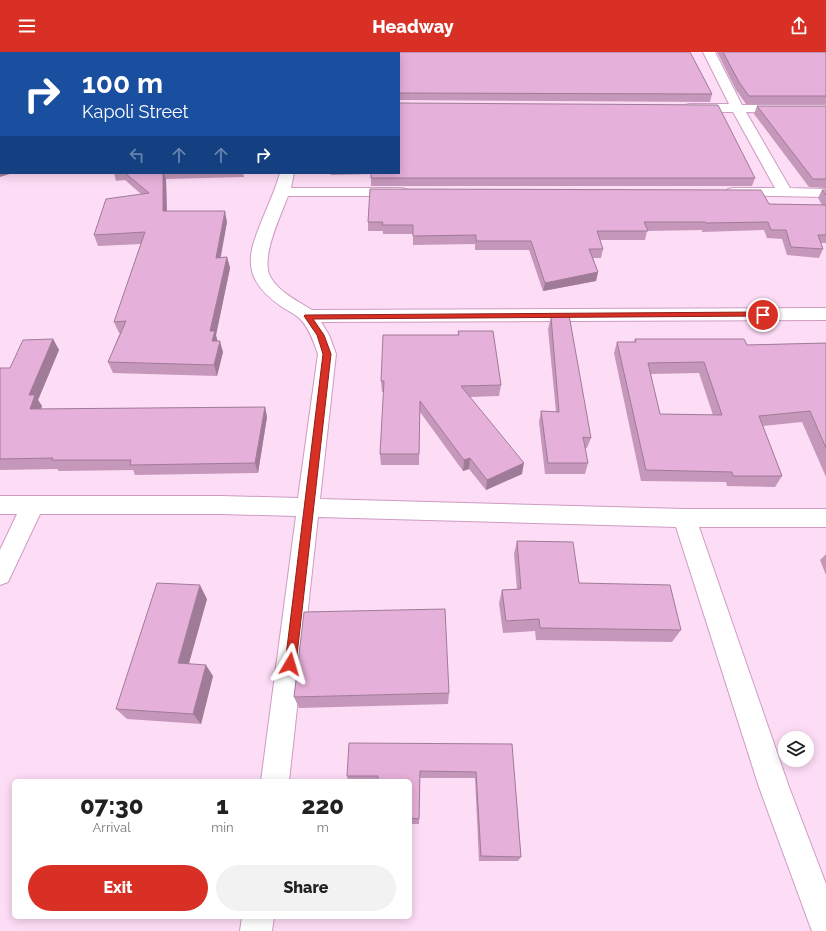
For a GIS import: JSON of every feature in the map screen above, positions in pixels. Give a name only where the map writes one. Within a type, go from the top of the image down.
[{"type":"street","points":[[709,52],[737,108],[785,192]]},
{"type":"street","points":[[675,108],[826,109]]},
{"type":"street","points":[[275,779],[327,354],[320,335],[308,316],[279,297],[263,280],[259,270],[261,246],[282,192],[287,174]]},
{"type":"street","points":[[282,192],[415,192]]},
{"type":"street","points":[[721,192],[826,193]]},
{"type":"street","points":[[308,316],[826,314]]},
{"type":"street","points":[[0,505],[222,505],[684,518],[826,518]]},
{"type":"street","points":[[0,575],[32,506]]},
{"type":"street","points":[[684,518],[774,787],[826,926]]},
{"type":"street","points":[[256,931],[258,919]]},
{"type":"building","points":[[400,52],[690,52],[712,94],[400,93]]},
{"type":"building","points":[[723,52],[826,52],[826,96],[749,96],[739,82]]},
{"type":"building","points":[[400,103],[718,105],[755,178],[371,178],[371,174],[400,174]]},
{"type":"building","points":[[757,106],[826,106],[826,179],[813,179]]},
{"type":"building","points":[[126,174],[163,174],[163,211],[225,211],[216,258],[227,257],[210,331],[215,331],[212,341],[220,341],[214,365],[108,362],[126,321],[114,322],[145,232],[94,235],[106,199],[149,193]]},
{"type":"building","points":[[370,189],[761,190],[769,204],[826,205],[826,235],[818,235],[823,249],[791,247],[786,230],[771,230],[768,222],[644,222],[648,231],[597,231],[603,249],[589,249],[598,272],[545,283],[531,241],[476,241],[476,235],[413,236],[413,225],[382,225],[383,222],[368,222]]},
{"type":"building","points":[[569,315],[591,438],[583,437],[588,463],[548,463],[541,411],[559,412],[551,317]]},
{"type":"building","points":[[458,331],[493,331],[501,385],[461,386],[524,463],[487,480],[470,458],[464,460],[420,401],[419,454],[380,454],[384,381],[381,381],[383,335],[459,335]]},
{"type":"building","points":[[53,339],[29,395],[35,395],[30,409],[265,407],[255,463],[130,465],[131,460],[52,460],[53,458],[0,459],[0,368],[10,368],[23,340]]},
{"type":"building","points":[[635,339],[744,339],[747,345],[826,343],[826,448],[810,411],[759,416],[782,476],[733,476],[732,472],[646,470],[617,342],[636,342]],"holes":[[[704,362],[722,415],[660,414],[648,363]]]},
{"type":"building","points":[[517,541],[573,542],[579,583],[670,585],[681,630],[540,628],[539,619],[506,621],[502,590],[521,589]]},
{"type":"building","points":[[157,583],[200,585],[178,663],[206,665],[193,714],[116,709]]},
{"type":"building","points":[[445,609],[449,693],[294,697],[304,612]]},
{"type":"building","points":[[349,743],[512,744],[521,857],[481,856],[476,772],[420,771],[419,819],[412,818],[412,779],[378,779],[378,776],[347,776]]},
{"type":"route","points":[[290,664],[327,354],[320,335],[308,316],[763,315]]}]
